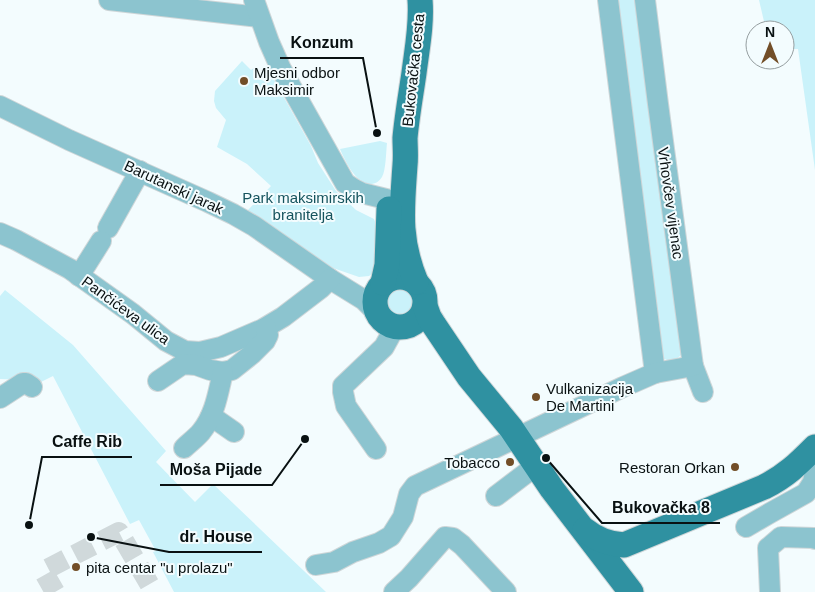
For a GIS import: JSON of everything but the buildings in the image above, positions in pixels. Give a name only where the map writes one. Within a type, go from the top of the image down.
[{"type":"main road","name":"Bukovačka cesta","points":[[383,284],[393,211],[395,170],[405,139],[420,28],[420,0]]},
{"type":"main road","name":"Bukovačka cesta","points":[[393,211],[402,224],[407,259],[416,282]]},
{"type":"main road","points":[[469,377],[414,333],[391,322],[375,305],[378,289],[383,284],[396,276],[403,276],[416,282],[421,287],[429,317],[469,377],[518,437],[552,489],[625,584]]},
{"type":"main road","points":[[391,322],[410,325],[418,321],[426,306]]},
{"type":"main road","points":[[625,584],[617,570],[616,559],[620,548],[624,545],[764,487],[813,461]]},
{"type":"main road","points":[[578,523],[600,540],[624,545]]},
{"type":"street","points":[[109,0],[257,8],[281,69],[345,182],[393,211]]},
{"type":"street","points":[[608,0],[655,373]]},
{"type":"street","name":"Vrhovčev vijenac","points":[[645,0],[693,366],[703,392]]},
{"type":"street","name":"Barutanski jarak","points":[[0,106],[69,140],[233,214],[364,300],[391,322]]},
{"type":"street","points":[[79,276],[140,171]]},
{"type":"street","name":"Pančićeva ulica","points":[[0,233],[70,268],[133,314],[166,341],[185,351],[200,352],[221,347],[266,328],[334,282]]},
{"type":"street","name":"Barutanski jarak","points":[[334,282],[362,289],[383,284]]},
{"type":"street","points":[[376,449],[346,406],[343,386],[384,347],[391,322]]},
{"type":"street","points":[[158,381],[183,364],[196,364],[210,370],[223,372],[232,370],[265,341],[268,334],[266,328]]},
{"type":"street","points":[[316,565],[334,562],[391,536],[403,517],[409,494],[414,486],[622,387],[655,373],[693,366]]},
{"type":"street","points":[[184,448],[201,432],[211,416],[223,372]]},
{"type":"street","points":[[0,398],[23,383],[32,386]]},
{"type":"street","points":[[211,416],[234,432]]},
{"type":"street","points":[[746,527],[806,493],[814,482],[813,461]]},
{"type":"street","points":[[496,496],[537,467]]},
{"type":"street","points":[[394,592],[445,537],[453,538],[462,545],[506,592]]},
{"type":"street","points":[[770,592],[768,548],[781,537],[815,539]]},
{"type":"green space","points":[[614,0],[640,0],[682,354],[677,359],[665,359],[660,356]]},
{"type":"green space","points":[[759,0],[815,0],[815,170],[798,49],[795,49],[795,20],[764,20]]},
{"type":"green space","name":"Park maksimirskih branitelja","points":[[242,61],[251,70],[255,67],[263,81],[272,76],[311,146],[318,163],[336,191],[356,210],[374,219],[377,227],[377,270],[369,276],[359,277],[333,268],[247,211],[271,186],[247,164],[217,147],[226,120],[216,108],[214,101],[215,91]]},
{"type":"green space","points":[[380,141],[387,143],[383,174],[377,182],[367,184],[352,172],[340,149]]},
{"type":"green space","points":[[400,289],[410,293],[414,303],[410,313],[400,317],[390,313],[386,303],[390,293]]},
{"type":"green space","points":[[5,290],[73,345],[166,451],[156,462],[195,502],[213,484],[326,592],[174,592],[153,552],[156,551],[139,520],[130,524],[53,376],[39,383],[31,380],[0,379],[0,296]]},
{"type":"tunnel","points":[[55,592],[43,571],[119,532],[154,592]]},
{"type":"place","name":"Mjesni odbor Maksimir","points":[[244,81]]},
{"type":"place","name":"Konzum","points":[[377,133]]},
{"type":"place","name":"Vulkanizacija De Martini","points":[[536,397]]},
{"type":"place","name":"Moša Pijade","points":[[305,439]]},
{"type":"place","name":"Bukovačka 8","points":[[546,458]]},
{"type":"place","name":"Tobacco","points":[[510,462]]},
{"type":"place","name":"Restoran Orkan","points":[[735,467]]},
{"type":"place","name":"Caffe Rib","points":[[29,525]]},
{"type":"place","name":"dr. House","points":[[91,537]]},
{"type":"place","name":"pita centar \"u prolazu\"","points":[[76,567]]}]
